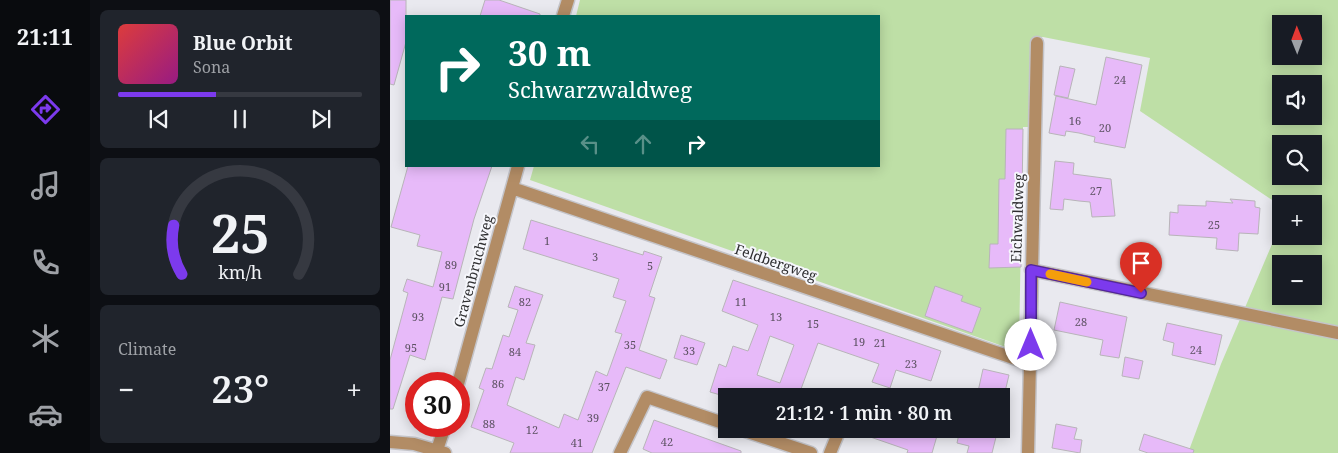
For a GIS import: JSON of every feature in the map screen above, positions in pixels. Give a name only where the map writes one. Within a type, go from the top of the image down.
[{"type":"street","points":[[563,15],[568,0]]},
{"type":"street","name":"Eichwaldweg","points":[[1028,453],[1037,43]]},
{"type":"street","name":"Gravenbruchweg","points":[[461,372],[518,167]]},
{"type":"street","name":"Feldbergweg","points":[[512,188],[1031,364]]},
{"type":"street","points":[[1031,270],[1338,333]]},
{"type":"street","points":[[620,453],[647,398],[718,421]]},
{"type":"street","points":[[390,442],[414,444],[440,452],[443,437]]},
{"type":"street","points":[[767,438],[811,453]]},
{"type":"street","points":[[830,453],[836,438]]},
{"type":"green space","points":[[580,0],[1338,0],[1338,453],[1188,453],[1221,364],[1272,244],[1322,245],[1322,195],[1272,195],[1272,200],[1140,111],[1150,58],[1043,37],[1033,37],[1032,127],[1023,127],[1019,344],[1014,350],[530,180],[534,167],[880,167],[880,15],[576,15]]},
{"type":"building","points":[[390,0],[406,0],[405,46],[394,85],[390,84]]},
{"type":"building","points":[[485,0],[499,0],[540,14],[540,15],[480,15]]},
{"type":"building","points":[[1106,57],[1142,65],[1125,148],[1094,142],[1095,137],[1079,133],[1066,131],[1065,136],[1049,133],[1056,96],[1096,105]]},
{"type":"building","points":[[1060,66],[1075,69],[1068,98],[1054,95]]},
{"type":"building","points":[[1006,129],[1023,129],[1021,267],[989,268],[990,244],[998,244],[999,179],[1005,179]]},
{"type":"building","points":[[1055,161],[1074,163],[1073,174],[1111,179],[1115,216],[1092,217],[1090,202],[1064,199],[1063,210],[1050,209]]},
{"type":"building","points":[[408,167],[492,167],[474,219],[453,299],[442,297],[425,360],[410,355],[393,409],[390,409],[390,360],[408,293],[403,291],[407,279],[433,287],[442,252],[417,246],[420,235],[391,227]]},
{"type":"building","points":[[1230,199],[1255,201],[1255,207],[1260,208],[1258,234],[1239,233],[1238,251],[1216,249],[1217,238],[1169,235],[1170,212],[1178,213],[1178,205],[1206,206],[1206,201],[1233,203]]},
{"type":"building","points":[[531,220],[643,255],[644,251],[662,257],[649,296],[655,298],[639,350],[667,360],[660,379],[626,367],[592,453],[510,453],[514,443],[471,427],[484,390],[479,388],[486,368],[492,369],[503,335],[509,337],[518,310],[508,307],[515,286],[543,295],[526,343],[535,345],[524,380],[516,377],[507,405],[559,428],[564,414],[578,420],[596,371],[607,376],[622,334],[615,332],[626,301],[613,297],[619,279],[523,249]]},
{"type":"building","points":[[733,280],[941,351],[931,381],[896,370],[890,388],[872,382],[879,364],[818,343],[801,388],[718,388],[718,394],[710,392],[719,364],[726,367],[733,346],[748,351],[758,325],[722,311]],"holes":[[[770,336],[794,345],[780,383],[757,375]]]},
{"type":"building","points":[[935,286],[963,296],[961,301],[981,308],[972,333],[925,316]]},
{"type":"building","points":[[1060,302],[1127,317],[1119,358],[1100,355],[1103,340],[1054,330]]},
{"type":"building","points":[[1167,323],[1222,335],[1215,365],[1172,355],[1174,343],[1163,340]]},
{"type":"building","points":[[681,335],[705,343],[697,365],[674,358]]},
{"type":"building","points":[[1125,357],[1143,361],[1139,379],[1122,376]]},
{"type":"building","points":[[983,369],[1009,375],[1006,388],[979,388]]},
{"type":"building","points":[[654,420],[741,451],[741,453],[652,453],[643,449]]},
{"type":"building","points":[[1056,424],[1077,428],[1074,439],[1082,440],[1080,453],[1052,448]]},
{"type":"building","points":[[1144,434],[1194,450],[1193,453],[1148,453],[1139,450]]},
{"type":"building","points":[[873,438],[936,438],[932,453],[907,453],[908,450]]},
{"type":"building","points":[[958,438],[996,438],[992,453],[967,453],[969,446],[957,443]]},
{"type":"slow traffic","points":[[1050,274],[1087,282]]},
{"type":"route","points":[[1031,345],[1031,270],[1141,293]]}]
